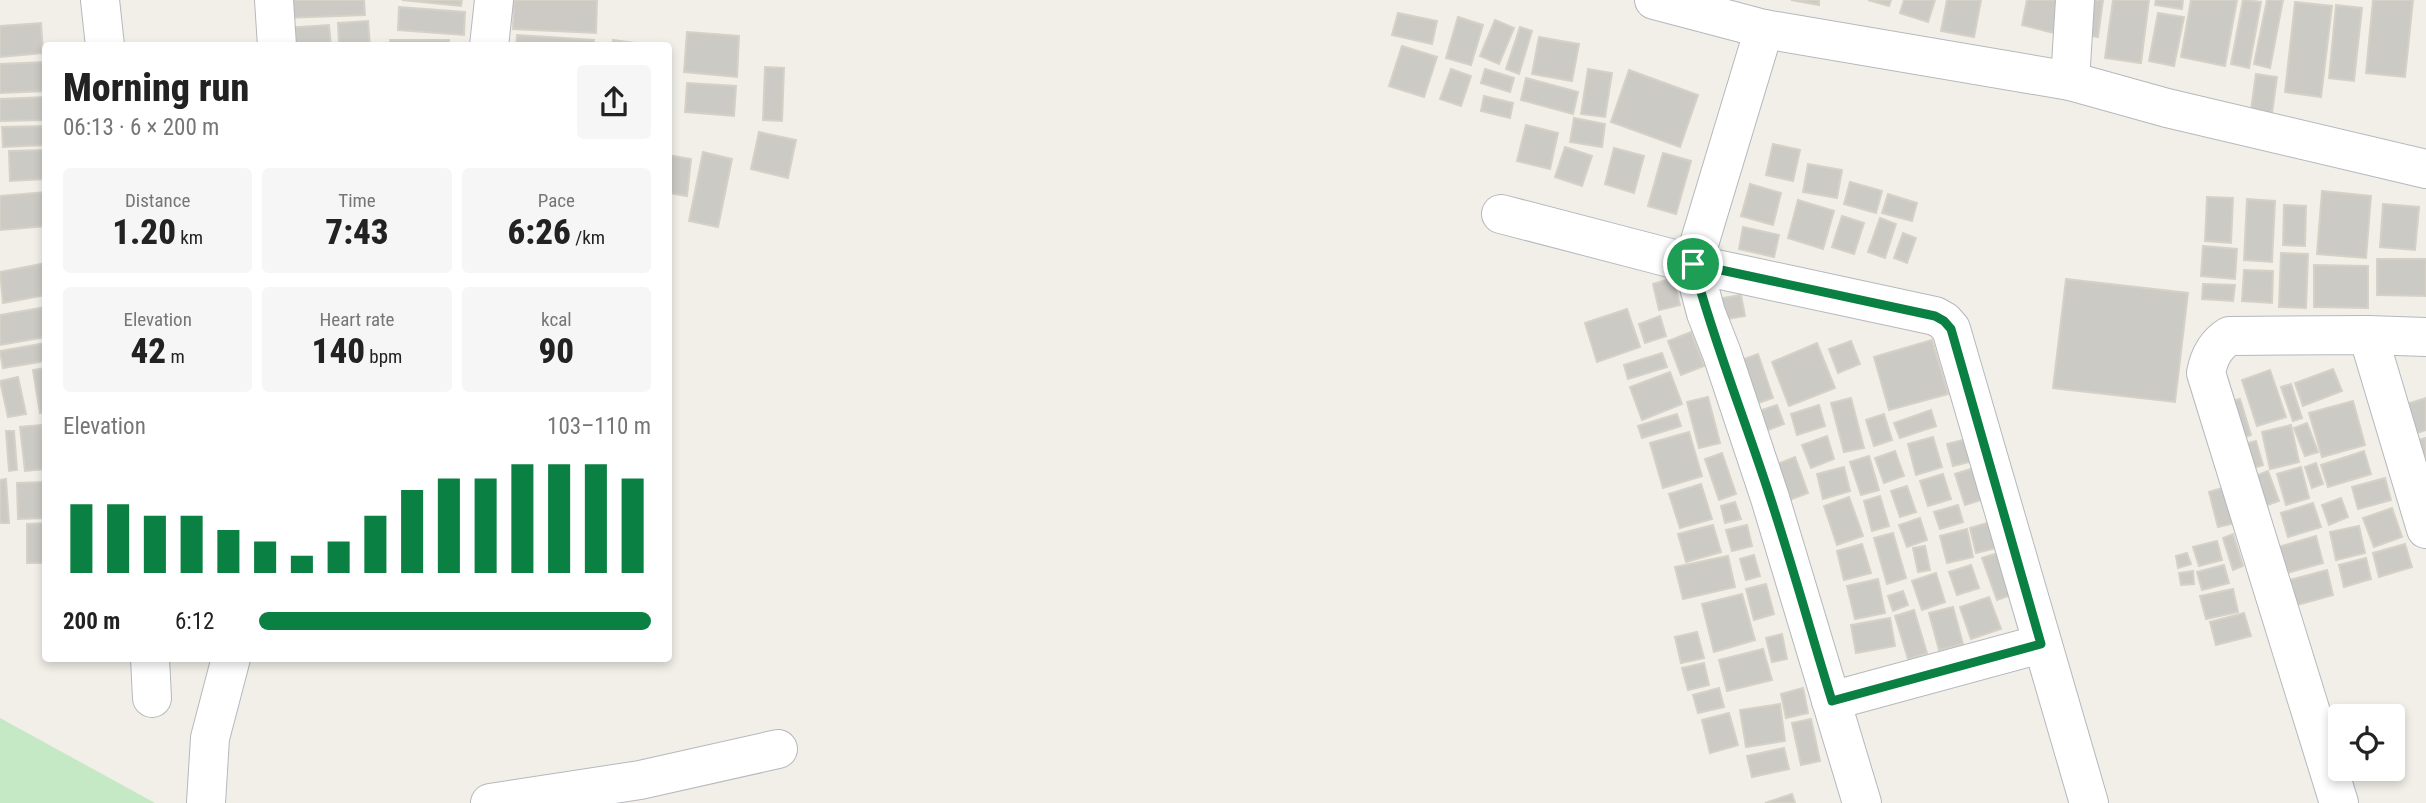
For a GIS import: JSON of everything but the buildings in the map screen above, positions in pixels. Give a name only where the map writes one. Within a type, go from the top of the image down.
[{"type":"street","points":[[100,0],[105,42]]},
{"type":"street","points":[[274,0],[277,42]]},
{"type":"street","points":[[489,42],[494,0]]},
{"type":"street","points":[[2070,81],[2075,0]]},
{"type":"street","points":[[1673,3],[1764,29],[2070,81],[2167,108],[2426,169]]},
{"type":"street","points":[[1764,29],[1693,264],[1706,313],[1770,498],[1862,803]]},
{"type":"street","points":[[1501,214],[1693,264],[1935,316],[1944,321],[1951,329],[2089,803]]},
{"type":"street","points":[[2368,335],[2426,529]]},
{"type":"street","points":[[2339,803],[2206,373],[2208,361],[2214,350],[2229,336],[2426,337]]},
{"type":"street","points":[[1832,701],[2041,644]]},
{"type":"street","points":[[150,662],[152,698]]},
{"type":"street","points":[[206,803],[211,738],[230,662]]},
{"type":"street","points":[[490,803],[640,780],[778,749]]},
{"type":"green space","points":[[0,718],[155,803],[0,803]]},
{"type":"route","points":[[1693,264],[1935,316],[1944,321],[1951,329],[2041,644],[1832,701],[1770,498],[1706,313],[1693,264]]}]
